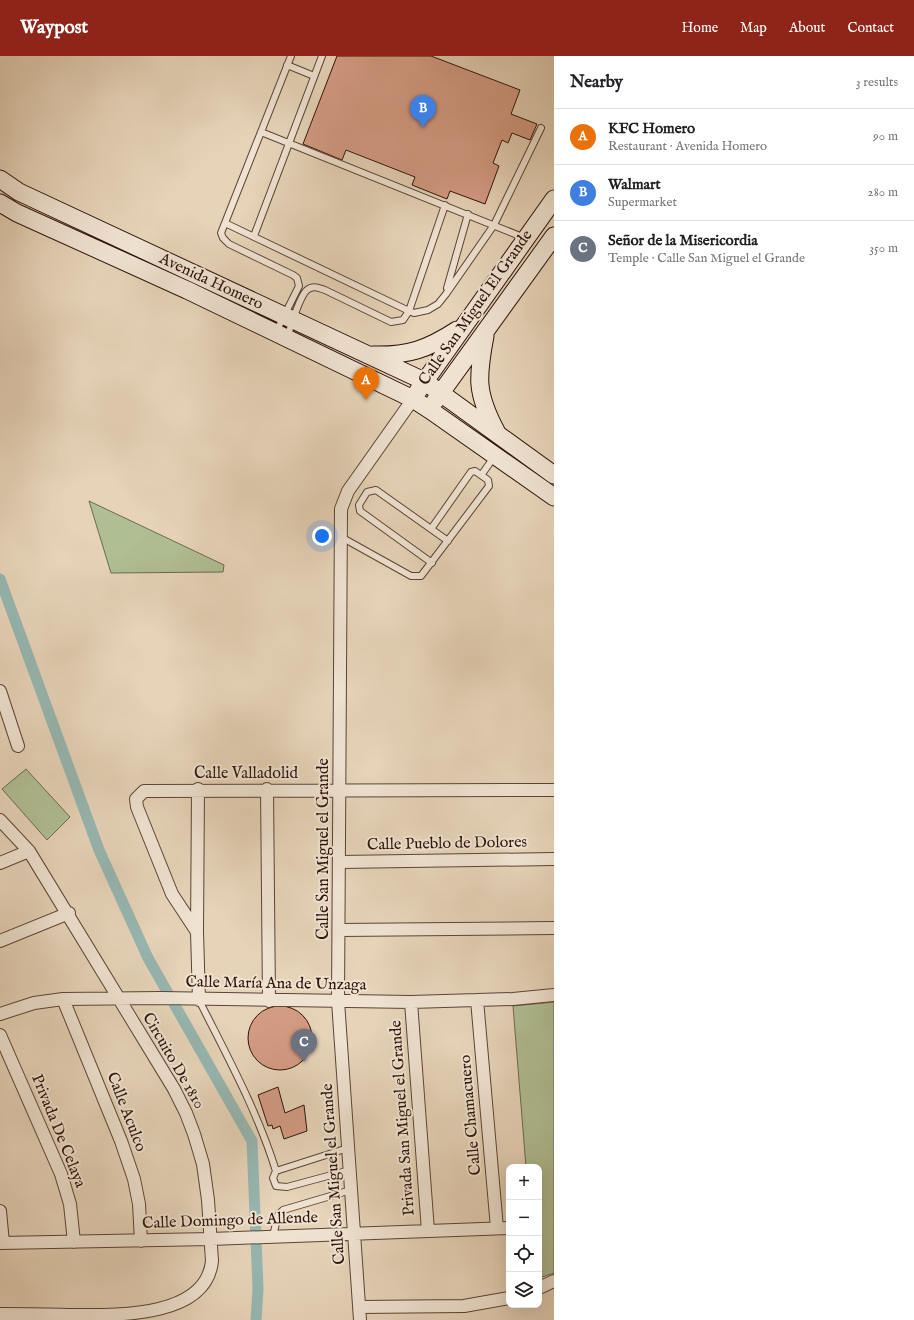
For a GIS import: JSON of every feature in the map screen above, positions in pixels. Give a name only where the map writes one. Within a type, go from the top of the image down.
[{"type":"main road","name":"Avenida Homero","points":[[0,179],[19,192],[424,381],[504,439]]},
{"type":"main road","name":"Calle San Miguel El Grande","points":[[413,399],[424,381],[554,199]]},
{"type":"main road","name":"Avenida Homero","points":[[0,203],[17,213],[281,335],[413,399],[495,455]]},
{"type":"main road","name":"Calle San Miguel El Grande","points":[[430,410],[440,392],[554,236]]},
{"type":"main road","points":[[366,354],[387,355],[414,352],[439,342],[465,324]]},
{"type":"main road","points":[[487,329],[479,365],[478,381],[484,407],[504,439],[554,474]]},
{"type":"main road","points":[[495,455],[554,497]]},
{"type":"street","name":"Calle San Miguel el Grande","points":[[360,1320],[338,1001],[341,509],[344,498],[413,399]]},
{"type":"street","points":[[0,691],[4,716],[18,746]]},
{"type":"street","points":[[198,789],[197,932],[199,1000]]},
{"type":"street","points":[[267,789],[268,1001]]},
{"type":"street","name":"Calle Valladolid","points":[[197,932],[172,894],[136,804],[138,796],[146,790],[554,790]]},
{"type":"street","name":"Circuito De 1810","points":[[0,820],[29,851],[69,913],[118,998],[174,1089],[194,1134],[203,1164],[208,1200],[212,1261],[211,1271],[207,1280],[199,1290],[183,1300],[150,1311],[120,1315],[0,1314]]},
{"type":"street","points":[[0,863],[29,851]]},
{"type":"street","name":"Calle Pueblo de Dolores","points":[[340,862],[554,859]]},
{"type":"street","points":[[0,941],[69,913]]},
{"type":"street","points":[[339,930],[554,928]]},
{"type":"street","name":"Calle María Ana de Unzaga","points":[[0,1014],[34,1003],[63,999],[161,998],[199,1000],[411,1002],[513,999],[554,995]]},
{"type":"street","name":"Calle Aculco","points":[[63,999],[121,1141],[134,1179],[139,1204],[141,1241]]},
{"type":"street","name":"Calle Chamacuero","points":[[477,1000],[503,1228]]},
{"type":"street","name":"Privada San Miguel el Grande","points":[[411,1002],[428,1231]]},
{"type":"street","name":"Privada De Celaya","points":[[0,1035],[61,1174],[70,1204],[74,1242]]},
{"type":"street","points":[[0,1211],[2,1243]]},
{"type":"street","name":"Calle Domingo de Allende","points":[[2,1243],[211,1239],[244,1236],[503,1228]]},
{"type":"street","points":[[542,1287],[554,1281]]},
{"type":"street","points":[[359,1307],[464,1306],[506,1299]]},
{"type":"lane","points":[[281,335],[289,318],[299,286],[297,278],[229,244],[222,235],[225,222],[291,56]]},
{"type":"lane","points":[[254,236],[322,56]]},
{"type":"lane","points":[[287,65],[314,76]]},
{"type":"lane","points":[[225,222],[409,311],[414,313],[428,310],[438,304],[446,294],[494,225],[541,128]]},
{"type":"lane","points":[[261,132],[525,238]]},
{"type":"lane","points":[[281,335],[289,318],[306,290],[314,287],[391,322],[403,320],[409,311],[445,205]]},
{"type":"lane","points":[[446,294],[468,214]]},
{"type":"lane","points":[[482,474],[495,455]]},
{"type":"lane","points":[[341,537],[411,576],[421,576],[489,486],[488,480],[482,474],[475,471],[470,472],[431,529]]},
{"type":"lane","points":[[432,563],[360,511],[359,505],[367,492],[376,490],[448,541]]},
{"type":"lane","points":[[199,1000],[245,1090],[257,1117],[276,1171]]},
{"type":"lane","points":[[348,1148],[276,1171],[272,1178],[276,1186],[280,1187],[350,1170]]},
{"type":"lane","points":[[269,1236],[278,1215],[284,1210],[351,1190]]},
{"type":"green space","points":[[89,501],[224,565],[223,572],[111,573]]},
{"type":"green space","points":[[26,769],[70,817],[47,840],[2,789]]},
{"type":"green space","points":[[554,1002],[554,1273],[542,1277],[542,1164],[526,1164],[513,1006]]},
{"type":"building","points":[[337,56],[431,56],[520,90],[511,114],[537,124],[530,140],[512,133],[508,143],[502,140],[493,163],[499,166],[485,204],[450,191],[447,199],[412,185],[415,177],[346,150],[342,160],[303,144]]},
{"type":"building","points":[[274,1006],[286,1006],[303,1015],[310,1026],[312,1038],[310,1050],[303,1061],[286,1070],[274,1070],[262,1065],[253,1056],[248,1044],[248,1032],[253,1020],[262,1011]]},
{"type":"building","points":[[278,1087],[285,1113],[304,1105],[307,1131],[284,1139],[280,1126],[273,1129],[272,1125],[268,1126],[258,1095]]},
{"type":"waterway","points":[[0,579],[99,850],[148,958],[252,1141],[258,1289],[256,1320]]},
{"type":"place","name":"Walmart","points":[[423,128]]},
{"type":"place","name":"KFC Homero","points":[[366,400]]},
{"type":"place","name":"Señor de la Misericordia","points":[[304,1062]]}]
